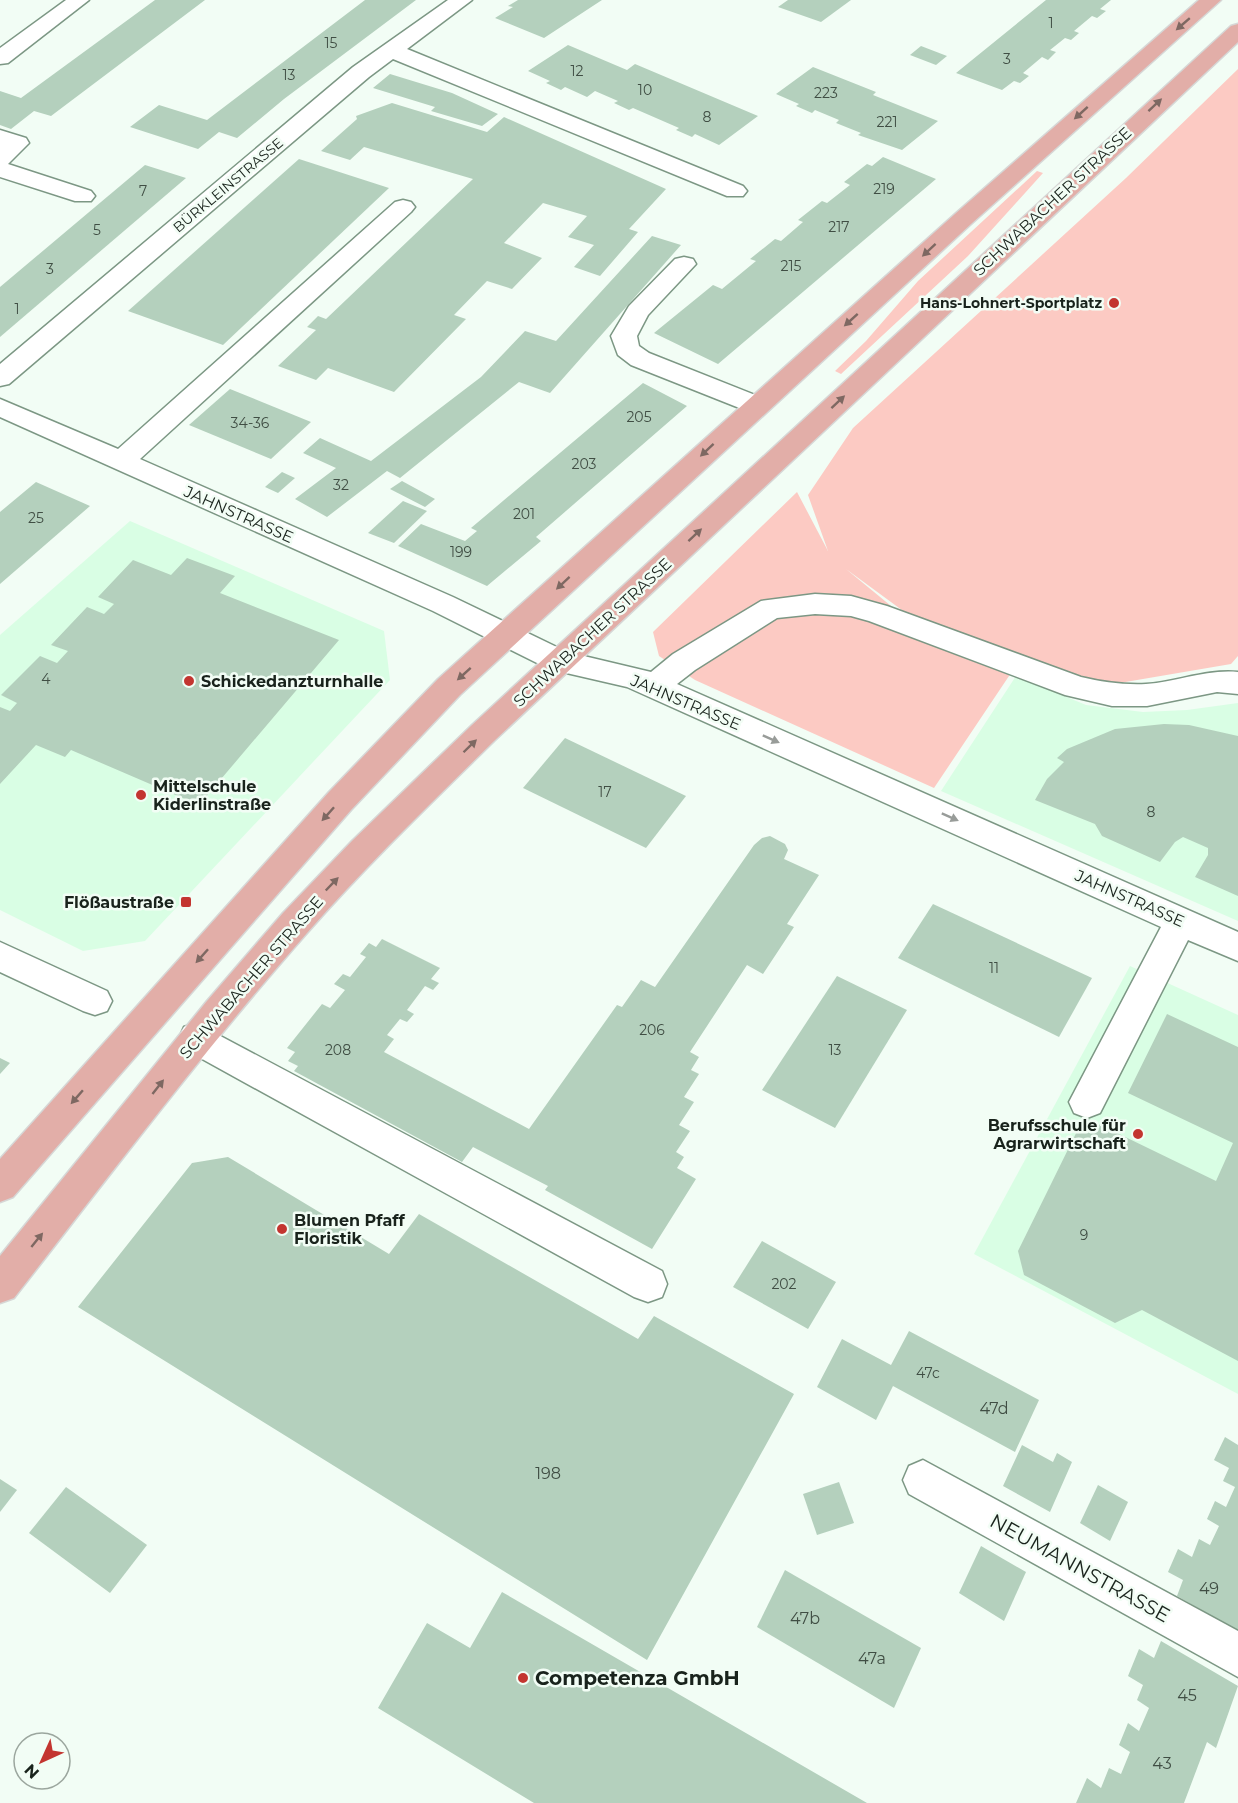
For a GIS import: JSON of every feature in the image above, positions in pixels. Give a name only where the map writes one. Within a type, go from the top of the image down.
[{"type":"main road","name":"SCHWABACHER STRASSE","points":[[0,1185],[339,801],[449,687],[756,405],[1219,8]]},
{"type":"main road","name":"SCHWABACHER STRASSE","points":[[0,1285],[196,1038],[312,905],[402,811],[560,660],[1219,8]]},
{"type":"street","points":[[0,58],[79,0]]},
{"type":"street","name":"BÜRKLEINSTRASSE","points":[[0,378],[361,72],[462,0]]},
{"type":"street","points":[[390,50],[735,191]]},
{"type":"street","points":[[0,137],[18,143],[0,159]]},
{"type":"street","points":[[0,169],[83,196]]},
{"type":"street","points":[[121,461],[403,207]]},
{"type":"street","points":[[684,264],[638,311],[624,336],[627,349],[640,359],[756,405]]},
{"type":"street","name":"JAHNSTRASSE","points":[[0,407],[507,634],[560,660],[633,677],[1238,947]]},
{"type":"street","points":[[654,686],[684,662],[771,608],[815,604],[851,606],[876,613],[1076,687],[1112,695],[1147,695],[1217,681],[1238,683]]},
{"type":"street","points":[[1087,1102],[1181,921]]},
{"type":"street","points":[[0,956],[95,1001]]},
{"type":"street","points":[[196,1038],[648,1284]]},
{"type":"street","name":"NEUMANNSTRASSE","points":[[922,1480],[1238,1655]]},
{"type":"shaded area","name":"Hans-Lohnert-Sportplatz","points":[[1238,69],[1238,656],[1231,664],[1096,687],[925,627],[846,569],[941,647],[1011,673],[934,788],[695,680],[659,656],[653,632],[797,492],[828,551],[808,495],[853,428],[1126,178]]},
{"type":"shaded area","points":[[1037,171],[1043,173],[968,256],[841,374],[835,371],[866,341],[918,281]]},
{"type":"shaded area","name":"Mittelschule Kiderlinstraße","points":[[130,521],[384,631],[390,680],[145,941],[83,951],[0,910],[0,635]]},
{"type":"shaded area","points":[[1016,676],[1086,705],[1143,712],[1187,710],[1238,703],[1238,921],[941,791]]},
{"type":"shaded area","name":"Berufsschule für Agrarwirtschaft","points":[[1130,966],[1238,1015],[1238,1394],[974,1254]]},
{"type":"building","points":[[155,0],[205,0],[51,116],[34,111],[11,129],[0,125],[0,91],[21,98]]},
{"type":"building","points":[[365,0],[416,0],[284,99],[237,138],[219,132],[198,149],[130,127],[159,105],[207,120]]},
{"type":"building","points":[[518,0],[602,0],[544,38],[495,18],[513,7],[508,6]]},
{"type":"building","points":[[788,0],[851,0],[821,22],[778,7]]},
{"type":"building","points":[[1046,0],[1111,0],[1100,9],[1106,11],[1097,18],[1092,16],[1074,31],[1079,33],[1071,40],[1065,38],[1050,50],[1056,52],[1048,60],[1042,57],[1023,73],[1029,76],[1020,83],[1014,81],[1002,90],[956,73]]},
{"type":"building","points":[[568,45],[627,70],[635,64],[758,116],[719,145],[695,134],[692,137],[676,130],[679,128],[633,108],[629,110],[614,103],[618,101],[595,91],[587,97],[565,87],[561,90],[546,83],[550,81],[528,71]]},
{"type":"building","points":[[921,46],[947,56],[936,65],[910,55]]},
{"type":"building","points":[[813,67],[876,92],[873,95],[938,121],[902,150],[858,135],[861,133],[836,123],[839,120],[815,110],[812,113],[796,106],[799,104],[776,94]]},
{"type":"building","points":[[390,74],[452,93],[498,114],[482,126],[431,111],[435,107],[373,88]]},
{"type":"building","points":[[392,103],[487,132],[504,117],[666,189],[629,229],[638,232],[600,276],[574,267],[594,245],[568,237],[587,216],[543,203],[504,243],[542,258],[512,289],[487,281],[454,315],[466,319],[394,392],[328,368],[316,380],[278,366],[316,330],[307,327],[318,316],[326,319],[473,179],[364,147],[350,160],[321,151],[357,119],[356,116]]},
{"type":"building","points":[[883,157],[936,179],[718,364],[654,333],[713,285],[722,289],[756,261],[750,259],[775,239],[781,241],[803,222],[798,220],[822,201],[827,203],[850,185],[844,182],[867,164],[872,166]]},
{"type":"building","points":[[299,159],[389,188],[223,345],[128,311]]},
{"type":"building","points":[[145,165],[186,178],[0,337],[0,287]]},
{"type":"building","points":[[652,236],[681,245],[550,393],[519,382],[400,478],[387,471],[327,517],[295,499],[336,468],[303,453],[320,438],[371,461],[481,377],[525,331],[556,341]]},
{"type":"building","points":[[643,383],[687,406],[536,537],[541,541],[487,586],[398,546],[421,524],[465,541],[477,531],[471,528]]},
{"type":"building","points":[[230,389],[311,422],[271,459],[189,425]]},
{"type":"building","points":[[282,472],[295,478],[278,493],[265,487]]},
{"type":"building","points":[[402,481],[435,499],[425,507],[390,489]]},
{"type":"building","points":[[36,482],[90,506],[0,584],[0,512]]},
{"type":"building","points":[[403,501],[427,511],[394,543],[368,533]]},
{"type":"building","name":"Schickedanzturnhalle","points":[[187,558],[235,576],[220,593],[339,640],[199,805],[71,750],[65,757],[36,745],[0,784],[0,707],[10,711],[17,703],[1,695],[40,656],[57,663],[68,651],[51,645],[87,607],[104,614],[114,604],[98,597],[133,560],[171,575]]},
{"type":"building","points":[[1164,724],[1189,725],[1238,736],[1238,896],[1195,877],[1208,855],[1208,848],[1183,837],[1175,842],[1160,862],[1102,836],[1095,824],[1035,800],[1047,779],[1064,762],[1057,758],[1067,749],[1115,729]]},
{"type":"building","points":[[565,738],[686,796],[646,848],[523,788]]},
{"type":"building","points":[[770,836],[785,844],[788,850],[784,859],[819,875],[787,924],[794,927],[763,974],[747,965],[690,1052],[699,1057],[691,1070],[699,1074],[684,1097],[694,1102],[679,1125],[690,1131],[676,1152],[684,1157],[677,1168],[696,1179],[652,1249],[545,1190],[548,1186],[473,1147],[462,1162],[294,1071],[298,1066],[288,1061],[295,1052],[287,1048],[322,1004],[330,1008],[345,990],[334,984],[343,974],[350,977],[366,957],[360,954],[369,943],[376,947],[382,939],[440,968],[431,979],[439,983],[433,990],[425,986],[407,1010],[414,1014],[407,1022],[400,1019],[387,1035],[394,1039],[384,1052],[529,1129],[617,1005],[622,1007],[641,980],[655,987],[754,845],[762,838]]},
{"type":"building","points":[[933,904],[1092,978],[1059,1037],[898,958]]},
{"type":"building","points":[[837,976],[907,1010],[835,1128],[762,1090]]},
{"type":"building","name":"Berufsschule für Agrarwirtschaft","points":[[1167,1014],[1238,1047],[1238,1361],[1142,1310],[1115,1323],[1024,1275],[1018,1251],[1084,1117],[1216,1181],[1233,1143],[1128,1093]]},
{"type":"building","points":[[0,1058],[10,1063],[0,1074]]},
{"type":"building","points":[[228,1157],[389,1254],[419,1214],[638,1339],[654,1316],[794,1394],[647,1660],[78,1307],[192,1163]]},
{"type":"building","points":[[762,1241],[836,1282],[808,1329],[733,1287]]},
{"type":"building","points":[[909,1331],[1039,1400],[1015,1452],[893,1386],[876,1420],[817,1387],[842,1339],[891,1365]]},
{"type":"building","points":[[1225,1437],[1238,1445],[1238,1631],[1177,1596],[1183,1580],[1168,1572],[1178,1549],[1192,1557],[1199,1539],[1210,1545],[1219,1526],[1207,1519],[1215,1501],[1226,1507],[1235,1487],[1223,1481],[1229,1468],[1214,1460]]},
{"type":"building","points":[[1022,1445],[1053,1462],[1057,1453],[1072,1462],[1050,1512],[1003,1486]]},
{"type":"building","points":[[0,1479],[17,1490],[0,1512]]},
{"type":"building","points":[[839,1482],[854,1523],[817,1535],[803,1494]]},
{"type":"building","points":[[1098,1485],[1128,1502],[1110,1541],[1080,1523]]},
{"type":"building","points":[[66,1487],[147,1545],[110,1593],[29,1533]]},
{"type":"building","points":[[981,1546],[1026,1572],[1004,1621],[959,1593]]},
{"type":"building","points":[[785,1570],[921,1648],[894,1708],[757,1627]]},
{"type":"building","name":"Competenza GmbH","points":[[502,1592],[867,1803],[534,1803],[378,1708],[427,1623],[470,1648]]},
{"type":"building","points":[[1161,1641],[1238,1686],[1216,1748],[1207,1742],[1184,1803],[1076,1803],[1087,1778],[1101,1788],[1109,1768],[1121,1774],[1130,1752],[1119,1745],[1128,1723],[1139,1731],[1149,1708],[1137,1700],[1143,1685],[1128,1676],[1139,1649],[1154,1658]]},
{"type":"place","name":"Hans-Lohnert-Sportplatz","points":[[1114,303]]},
{"type":"place","name":"Schickedanzturnhalle","points":[[189,681]]},
{"type":"place","name":"Mittelschule Kiderlinstraße","points":[[141,795]]},
{"type":"place","name":"Flößaustraße","points":[[186,902]]},
{"type":"place","name":"Berufsschule für Agrarwirtschaft","points":[[1138,1134]]},
{"type":"place","name":"Blumen Pfaff Floristik","points":[[282,1229]]},
{"type":"place","name":"Competenza GmbH","points":[[523,1678]]}]
